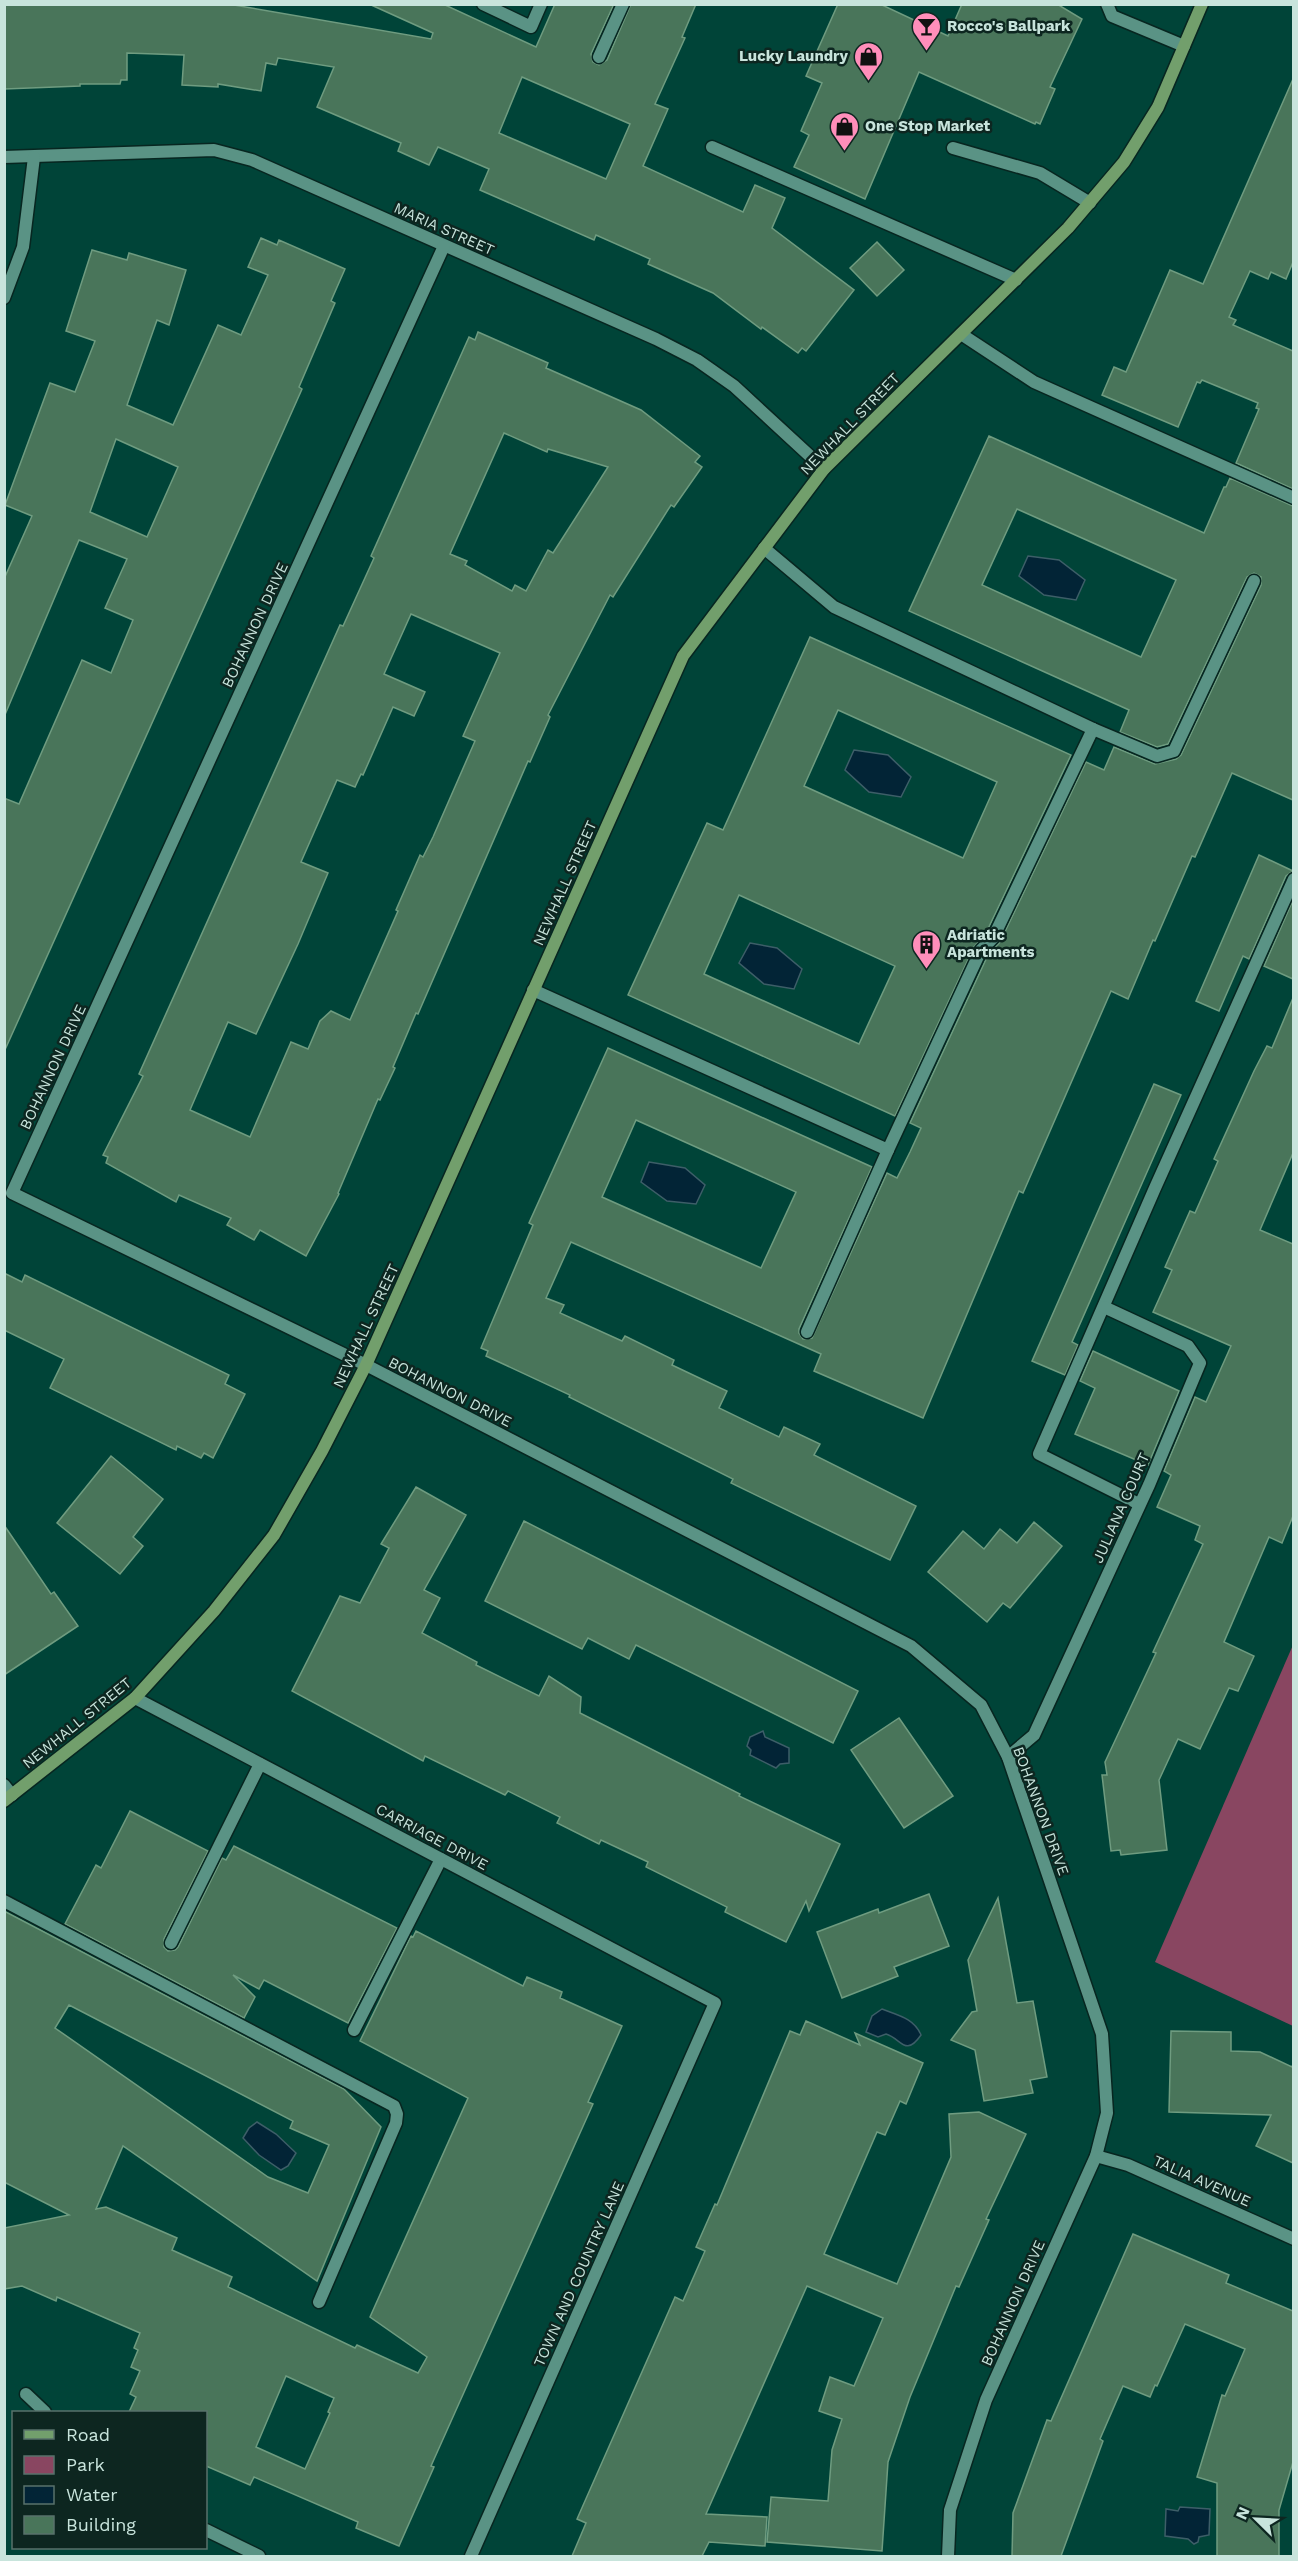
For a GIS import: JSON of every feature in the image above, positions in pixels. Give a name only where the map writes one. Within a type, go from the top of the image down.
[{"type":"main road","name":"NEWHALL STREET","points":[[8,1798],[135,1698],[214,1611],[273,1535],[322,1451],[366,1365],[683,656],[824,469],[1016,280],[1090,203],[1124,162],[1158,107],[1202,4]]},
{"type":"street","points":[[483,4],[531,27],[541,4]]},
{"type":"street","points":[[599,57],[623,4]]},
{"type":"street","points":[[1107,4],[1112,16],[1184,46]]},
{"type":"street","points":[[712,147],[1016,280]]},
{"type":"street","points":[[953,148],[1040,173],[1090,203]]},
{"type":"street","name":"MARIA STREET","points":[[4,157],[214,150],[252,160],[656,339],[697,360],[734,386],[824,469]]},
{"type":"street","points":[[4,298],[23,247],[34,157]]},
{"type":"street","name":"BOHANNON DRIVE","points":[[444,246],[12,1193],[366,1365],[911,1646],[981,1705],[1008,1757],[1102,2034],[1107,2114],[1096,2156],[986,2400],[950,2511],[948,2556]]},
{"type":"street","points":[[961,334],[1034,382],[1293,498]]},
{"type":"street","points":[[764,548],[834,607],[1093,729],[1157,756],[1174,751],[1254,582]]},
{"type":"street","points":[[807,1332],[981,950],[993,938],[1093,729]]},
{"type":"street","points":[[1139,1504],[1039,1454],[1293,879]]},
{"type":"street","points":[[533,990],[888,1150]]},
{"type":"street","name":"JULIANA COURT","points":[[1008,1757],[1034,1735],[1200,1364],[1188,1346],[1104,1307]]},
{"type":"street","name":"CARRIAGE DRIVE","points":[[135,1698],[716,2003]]},
{"type":"street","points":[[171,1943],[260,1764]]},
{"type":"street","points":[[4,1785],[8,1798]]},
{"type":"street","points":[[354,2030],[441,1859]]},
{"type":"street","points":[[4,1901],[394,2106],[398,2114],[396,2123],[319,2302]]},
{"type":"street","name":"TOWN AND COUNTRY LANE","points":[[471,2556],[716,2003]]},
{"type":"street","name":"TALIA AVENUE","points":[[1096,2156],[1128,2165],[1293,2239]]},
{"type":"street","points":[[26,2394],[44,2411]]},
{"type":"street","points":[[207,2530],[259,2556]]},
{"type":"green space","points":[[1293,1645],[1293,2026],[1155,1962]]},
{"type":"water","points":[[1028,556],[1059,560],[1085,580],[1076,600],[1044,595],[1019,576]]},
{"type":"water","points":[[854,750],[888,755],[911,777],[901,797],[869,792],[845,770]]},
{"type":"water","points":[[750,943],[777,948],[802,969],[794,989],[764,984],[739,963]]},
{"type":"water","points":[[649,1162],[685,1168],[705,1185],[696,1204],[667,1201],[641,1182]]},
{"type":"water","points":[[763,1731],[765,1737],[789,1748],[789,1763],[780,1764],[776,1768],[750,1755],[751,1750],[747,1746],[750,1737]]},
{"type":"water","points":[[882,2009],[910,2021],[921,2035],[916,2042],[907,2046],[886,2034],[878,2037],[866,2032],[872,2016]]},
{"type":"water","points":[[257,2122],[276,2134],[296,2153],[288,2166],[281,2170],[259,2155],[243,2138],[249,2128]]},
{"type":"water","points":[[1180,2507],[1210,2509],[1209,2535],[1199,2537],[1198,2542],[1194,2544],[1188,2539],[1165,2536],[1166,2509],[1178,2511]]},
{"type":"building","points":[[228,4],[431,39],[433,33],[369,4],[443,4],[536,47],[555,4],[614,4],[591,54],[593,62],[599,65],[607,60],[631,4],[696,4],[682,37],[685,38],[655,104],[668,109],[643,166],[743,212],[755,185],[785,198],[772,228],[854,290],[806,351],[802,348],[798,353],[713,293],[648,264],[650,259],[596,235],[594,240],[480,190],[489,169],[438,147],[429,165],[398,151],[401,143],[317,107],[334,67],[278,58],[276,65],[266,63],[261,91],[218,84],[218,87],[182,85],[184,55],[127,53],[127,80],[121,80],[120,84],[5,89],[4,5]],"holes":[[[522,77],[630,124],[606,179],[499,133]]]},
{"type":"building","points":[[838,4],[880,4],[948,36],[962,4],[1057,4],[1082,19],[1050,87],[1055,89],[1040,124],[1036,122],[1035,124],[919,72],[865,199],[794,167],[809,135],[801,131],[822,83],[806,76]]},
{"type":"building","points":[[1293,79],[1293,262],[1286,279],[1271,272],[1268,279],[1250,271],[1229,317],[1236,320],[1233,325],[1293,351],[1293,489],[1236,463],[1259,409],[1256,408],[1258,403],[1202,380],[1200,383],[1197,382],[1178,427],[1102,395],[1114,367],[1126,372],[1170,270],[1203,284]]},
{"type":"building","points":[[261,238],[277,245],[279,240],[345,269],[331,301],[335,303],[299,387],[302,389],[4,1052],[4,798],[19,804],[82,660],[111,673],[133,620],[105,608],[127,559],[79,540],[4,717],[4,579],[32,516],[5,505],[50,383],[75,392],[95,341],[66,331],[92,250],[127,260],[129,253],[186,270],[169,325],[157,320],[127,405],[173,425],[218,325],[241,335],[268,275],[248,267]],"holes":[[[116,439],[178,467],[147,537],[90,512]]]},
{"type":"building","points":[[877,242],[904,270],[877,296],[850,268]]},
{"type":"building","points":[[478,332],[548,363],[546,368],[641,410],[700,456],[695,462],[702,467],[674,507],[671,505],[613,597],[610,595],[548,715],[550,717],[530,762],[528,761],[418,1014],[416,1013],[393,1067],[395,1068],[380,1100],[378,1099],[339,1194],[306,1256],[260,1230],[254,1240],[227,1225],[231,1218],[179,1195],[176,1202],[106,1163],[108,1157],[103,1155],[143,1076],[139,1074],[340,625],[343,626],[374,558],[371,556],[469,337],[475,340]],"holes":[[[504,433],[547,452],[548,449],[608,467],[553,553],[548,550],[526,591],[515,585],[512,591],[465,565],[467,561],[450,554]],[[411,614],[500,653],[463,736],[475,741],[433,837],[423,857],[420,855],[350,1020],[331,1011],[320,1021],[308,1049],[291,1042],[250,1137],[190,1110],[228,1022],[256,1034],[298,944],[328,873],[301,862],[337,780],[355,787],[361,774],[363,775],[393,707],[414,716],[425,692],[384,674]]]},
{"type":"building","points":[[989,436],[1204,533],[1230,478],[1293,506],[1293,800],[1232,773],[1195,857],[1192,856],[1155,941],[1153,940],[1128,999],[1111,991],[1023,1193],[1019,1191],[923,1418],[814,1371],[821,1354],[571,1242],[546,1298],[564,1305],[560,1313],[622,1341],[625,1336],[674,1360],[672,1365],[727,1391],[719,1408],[779,1437],[784,1427],[820,1444],[814,1455],[916,1506],[890,1560],[731,1483],[733,1479],[569,1397],[570,1395],[486,1356],[488,1351],[481,1348],[533,1225],[529,1223],[608,1048],[872,1167],[799,1329],[803,1339],[812,1338],[887,1173],[897,1178],[910,1152],[921,1128],[910,1123],[988,955],[1000,942],[1086,762],[1104,770],[1114,747],[1155,764],[1176,759],[1181,755],[1261,585],[1261,577],[1254,573],[1247,577],[1168,744],[1157,747],[1120,732],[1129,710],[909,611]],"holes":[[[1017,509],[1176,580],[1141,657],[982,585]],[[636,1120],[796,1192],[761,1268],[602,1197]]]},
{"type":"building","points":[[810,637],[1071,755],[986,933],[974,947],[895,1116],[628,995],[707,823],[723,830]],"holes":[[[838,710],[997,782],[963,858],[804,786]],[[739,895],[895,966],[859,1044],[704,974]]]},
{"type":"building","points":[[1259,855],[1293,871],[1286,876],[1249,959],[1243,956],[1219,1011],[1196,1001]]},
{"type":"building","points":[[1293,900],[1293,979],[1264,966]]},
{"type":"building","points":[[1293,998],[1293,1153],[1260,1230],[1293,1244],[1293,1516],[1282,1543],[1269,1537],[1224,1642],[1254,1656],[1238,1691],[1229,1688],[1200,1749],[1178,1739],[1159,1780],[1167,1850],[1121,1855],[1120,1850],[1111,1851],[1102,1775],[1107,1775],[1105,1762],[1156,1653],[1153,1652],[1203,1544],[1195,1540],[1200,1526],[1157,1507],[1171,1475],[1164,1471],[1195,1397],[1206,1402],[1231,1346],[1153,1312],[1172,1270],[1165,1267],[1190,1211],[1195,1213],[1218,1161],[1214,1159],[1254,1071],[1267,1046],[1272,1048]]},
{"type":"building","points":[[1154,1084],[1181,1095],[1072,1342],[1078,1345],[1065,1375],[1032,1361]]},
{"type":"building","points":[[4,1273],[22,1282],[25,1275],[229,1375],[225,1384],[245,1394],[213,1458],[204,1453],[201,1458],[177,1446],[176,1450],[50,1388],[64,1359],[4,1330]]},
{"type":"building","points":[[1093,1351],[1179,1391],[1148,1465],[1075,1434],[1095,1388],[1080,1381]]},
{"type":"building","points":[[111,1456],[163,1499],[133,1537],[143,1546],[120,1574],[57,1523]]},
{"type":"building","points":[[416,1487],[466,1515],[424,1590],[440,1598],[422,1633],[477,1662],[476,1665],[539,1696],[549,1676],[581,1697],[580,1713],[740,1794],[739,1796],[840,1844],[809,1911],[806,1901],[786,1942],[725,1912],[727,1907],[646,1867],[648,1862],[601,1840],[599,1844],[557,1823],[560,1817],[508,1791],[505,1795],[425,1756],[423,1761],[292,1691],[340,1596],[360,1603],[389,1548],[381,1544]]},
{"type":"building","points":[[524,1521],[858,1691],[833,1743],[636,1645],[629,1659],[588,1638],[582,1649],[485,1601]]},
{"type":"building","points":[[1034,1522],[1062,1546],[1010,1608],[1003,1603],[987,1622],[928,1572],[963,1531],[984,1549],[1000,1529],[1017,1543]]},
{"type":"building","points":[[4,1525],[51,1594],[54,1592],[78,1626],[4,1675]]},
{"type":"building","points":[[899,1718],[953,1796],[904,1828],[851,1750]]},
{"type":"building","points":[[130,1811],[208,1851],[164,1939],[164,1947],[168,1951],[178,1947],[222,1858],[226,1860],[234,1846],[397,1928],[348,2023],[264,1980],[259,1989],[233,1975],[255,1997],[244,2018],[65,1924],[96,1865],[101,1868]]},
{"type":"building","points":[[929,1894],[949,1946],[894,1967],[898,1976],[842,1998],[817,1932],[878,1909],[879,1913]]},
{"type":"building","points":[[998,1898],[1017,2003],[1033,2001],[1047,2077],[1030,2080],[1033,2093],[984,2101],[975,2050],[951,2040],[972,2012],[977,2011],[968,1960]]},
{"type":"building","points":[[4,1911],[344,2089],[381,2127],[317,2281],[123,2146],[96,2209],[106,2207],[177,2238],[172,2250],[232,2277],[228,2287],[355,2348],[357,2345],[418,2373],[427,2357],[370,2317],[468,2098],[360,2041],[411,1936],[413,1937],[416,1931],[523,1986],[527,1977],[562,1992],[560,1998],[622,2026],[588,2102],[593,2104],[431,2466],[434,2467],[399,2546],[356,2528],[358,2522],[254,2477],[250,2485],[207,2466],[207,2411],[129,2411],[136,2397],[130,2394],[140,2371],[131,2367],[138,2350],[134,2348],[140,2333],[57,2297],[56,2301],[22,2286],[4,2289],[4,2228],[69,2215],[4,2182]],"holes":[[[69,2005],[293,2121],[290,2128],[329,2145],[308,2193],[268,2177],[55,2028]],[[286,2376],[334,2398],[328,2412],[330,2413],[305,2469],[256,2447]]]},
{"type":"building","points":[[806,2021],[860,2045],[855,2033],[923,2063],[906,2104],[900,2101],[885,2135],[877,2132],[824,2254],[897,2284],[951,2157],[949,2114],[979,2112],[1026,2134],[986,2219],[989,2220],[959,2287],[956,2286],[910,2397],[888,2462],[882,2551],[767,2542],[771,2497],[828,2501],[832,2450],[842,2419],[819,2411],[830,2377],[854,2386],[883,2318],[807,2286],[706,2514],[767,2517],[765,2546],[709,2542],[702,2556],[572,2556],[586,2523],[577,2519],[675,2297],[683,2301],[705,2251],[696,2247],[715,2204],[717,2205],[790,2031],[800,2035]]},
{"type":"building","points":[[1171,2031],[1231,2032],[1231,2051],[1260,2052],[1292,2067],[1293,2064],[1293,2163],[1256,2146],[1271,2115],[1169,2112]]},
{"type":"building","points":[[1133,2234],[1229,2275],[1226,2283],[1293,2311],[1293,2462],[1279,2510],[1279,2556],[1217,2556],[1217,2483],[1197,2477],[1222,2395],[1225,2396],[1245,2349],[1185,2324],[1150,2397],[1123,2386],[1100,2439],[1103,2441],[1061,2556],[1012,2556],[1013,2513],[1047,2420],[1051,2421]]},
{"type":"place","name":"Rocco's Ballpark","points":[[926,52]]},
{"type":"place","name":"Lucky Laundry","points":[[869,82]]},
{"type":"place","name":"One Stop Market","points":[[844,152]]},
{"type":"place","name":"Adriatic Apartments","points":[[926,970]]}]
